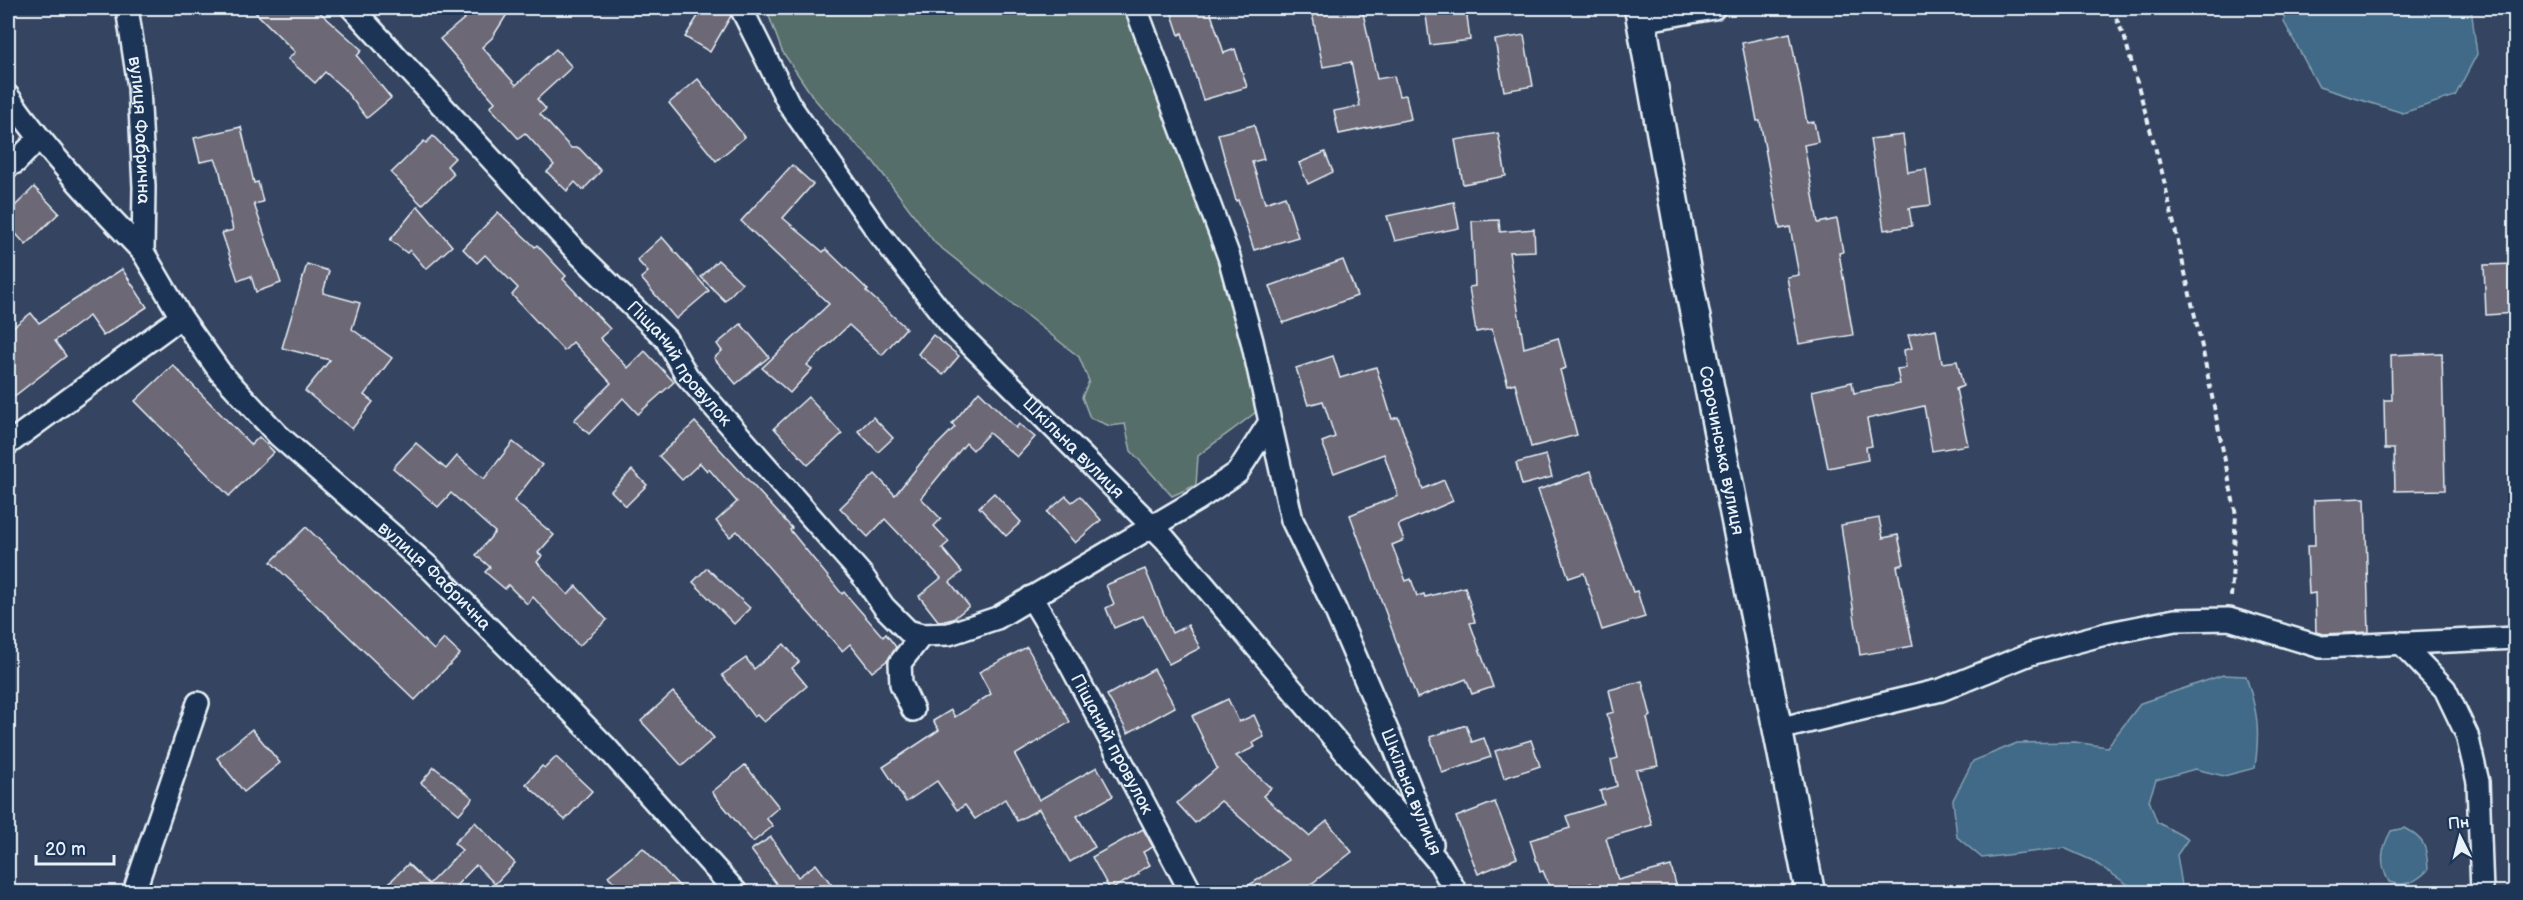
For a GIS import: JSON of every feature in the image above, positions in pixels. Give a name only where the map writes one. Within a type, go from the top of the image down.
[{"type":"main road","name":"Сорочинська вулиця","points":[[1640,14],[1689,282],[1810,892]]},
{"type":"street","name":"вулиця Фабрична","points":[[127,8],[139,87],[144,188],[143,252]]},
{"type":"street","name":"Піщаний провулок","points":[[352,8],[578,252],[666,339],[687,376],[862,575],[884,607],[908,631],[922,635]]},
{"type":"street","name":"Шкільна вулиця","points":[[741,8],[789,104],[878,232],[951,325],[1151,525],[1440,864]]},
{"type":"street","name":"Шкільна вулиця","points":[[1136,8],[1229,257],[1252,341],[1292,520],[1344,630],[1393,744],[1440,864],[1456,892]]},
{"type":"street","points":[[1640,14],[1713,8]]},
{"type":"street","name":"вулиця Фабрична","points":[[8,96],[38,139],[143,252],[181,317],[220,372],[278,435],[431,569],[604,745],[736,892]]},
{"type":"street","points":[[8,166],[16,162],[38,139]]},
{"type":"street","points":[[8,444],[181,317]]},
{"type":"street","points":[[913,710],[901,684],[900,663],[922,635],[949,634],[997,618],[1151,525],[1197,500],[1238,473],[1270,422]]},
{"type":"street","name":"Піщаний провулок","points":[[1031,597],[1061,647],[1191,892]]},
{"type":"street","points":[[1778,729],[1941,690],[2030,654],[2105,634],[2175,620],[2229,619],[2321,647],[2516,638]]},
{"type":"street","points":[[2401,643],[2445,689],[2467,735],[2478,782],[2482,892]]},
{"type":"street","points":[[134,892],[198,703]]},
{"type":"path","points":[[2112,8],[2125,39],[2162,172],[2202,346],[2236,515],[2229,619]]},
{"type":"green space","points":[[766,8],[1122,8],[1140,45],[1221,257],[1234,319],[1263,406],[1198,456],[1196,485],[1172,496],[1131,451],[1125,424],[1110,426],[1090,418],[1082,397],[1089,381],[1079,357],[935,243],[873,161],[813,97],[782,51]]},
{"type":"water","points":[[2285,8],[2471,8],[2477,54],[2455,96],[2403,113],[2319,87],[2284,22]]},
{"type":"water","points":[[2223,675],[2246,676],[2257,721],[2255,768],[2224,776],[2195,769],[2156,780],[2149,800],[2157,822],[2188,839],[2177,855],[2183,892],[2139,892],[2091,860],[2064,848],[1982,858],[1957,837],[1953,800],[1973,761],[2017,743],[2075,742],[2107,747],[2141,703]]},
{"type":"water","points":[[2404,828],[2424,844],[2428,870],[2419,878],[2401,884],[2389,882],[2382,856],[2391,831]]},
{"type":"building","points":[[251,8],[315,8],[362,50],[357,56],[391,98],[367,118],[344,89],[325,72],[315,83],[288,59],[295,52]]},
{"type":"building","points":[[471,8],[511,8],[492,38],[482,47],[516,85],[556,49],[572,67],[537,99],[546,109],[540,114],[571,148],[579,148],[601,171],[583,190],[575,182],[567,191],[547,172],[554,165],[525,133],[518,138],[490,107],[495,102],[440,39],[465,18]]},
{"type":"building","points":[[703,8],[728,8],[731,16],[710,52],[685,37]]},
{"type":"building","points":[[1170,8],[1209,8],[1224,53],[1235,49],[1247,87],[1203,100],[1182,33],[1179,35]]},
{"type":"building","points":[[1311,8],[1362,8],[1377,79],[1394,76],[1399,96],[1406,95],[1411,119],[1339,134],[1334,111],[1360,106],[1351,62],[1323,67]]},
{"type":"building","points":[[1425,8],[1466,8],[1470,40],[1430,45]]},
{"type":"building","points":[[1790,33],[1807,123],[1814,122],[1818,142],[1804,145],[1818,223],[1837,219],[1843,252],[1839,253],[1853,335],[1799,344],[1787,277],[1799,275],[1790,227],[1780,229],[1760,121],[1757,121],[1742,43]]},
{"type":"building","points":[[1524,35],[1533,86],[1504,91],[1495,40]]},
{"type":"building","points":[[698,79],[745,137],[716,161],[669,103]]},
{"type":"building","points":[[1254,125],[1264,159],[1252,162],[1265,203],[1285,196],[1298,237],[1254,250],[1238,200],[1236,201],[1218,134]]},
{"type":"building","points":[[241,127],[254,183],[258,182],[263,202],[254,204],[281,283],[256,292],[251,276],[238,281],[222,233],[233,230],[219,168],[215,159],[200,162],[194,138]]},
{"type":"building","points":[[1498,133],[1506,176],[1463,184],[1455,140]]},
{"type":"building","points":[[1903,135],[1908,172],[1926,169],[1931,205],[1909,208],[1912,226],[1884,230],[1870,139]]},
{"type":"building","points":[[433,136],[455,158],[447,166],[454,174],[422,205],[391,173],[424,141],[426,143]]},
{"type":"building","points":[[1325,152],[1333,172],[1308,184],[1299,163]]},
{"type":"building","points":[[792,165],[813,184],[783,218],[823,252],[826,249],[906,328],[882,355],[849,325],[807,365],[812,369],[790,393],[762,368],[829,304],[741,221]]},
{"type":"building","points":[[34,187],[59,213],[26,245],[8,225],[8,213]]},
{"type":"building","points":[[1454,202],[1459,228],[1395,241],[1387,216]]},
{"type":"building","points":[[418,206],[452,246],[426,269],[410,250],[407,253],[390,240]]},
{"type":"building","points":[[498,212],[535,247],[537,245],[566,276],[563,279],[610,329],[600,338],[628,368],[645,351],[674,382],[638,414],[623,398],[589,434],[574,420],[611,383],[573,342],[564,351],[512,295],[518,288],[485,255],[477,263],[463,249]]},
{"type":"building","points":[[1499,220],[1500,232],[1534,229],[1535,251],[1509,252],[1524,348],[1558,338],[1566,368],[1560,370],[1577,435],[1531,447],[1515,383],[1508,385],[1492,329],[1476,332],[1469,287],[1475,286],[1472,221]]},
{"type":"building","points":[[662,237],[709,291],[676,319],[641,278],[648,272],[637,260]]},
{"type":"building","points":[[718,260],[742,283],[725,301],[701,277]]},
{"type":"building","points":[[1343,260],[1357,296],[1283,323],[1270,286]]},
{"type":"building","points":[[307,264],[329,271],[323,293],[360,303],[352,329],[392,358],[364,395],[373,402],[352,429],[305,391],[330,360],[282,348]]},
{"type":"building","points":[[2516,264],[2516,313],[2486,315],[2484,265]]},
{"type":"building","points":[[122,269],[147,307],[103,336],[89,316],[55,341],[66,356],[8,401],[8,331],[31,313],[39,323]]},
{"type":"building","points":[[741,324],[769,357],[736,384],[714,358],[722,351],[717,344]]},
{"type":"building","points":[[1936,329],[1942,363],[1957,361],[1963,386],[1956,389],[1968,445],[1932,451],[1924,406],[1867,419],[1872,446],[1866,447],[1868,460],[1828,468],[1812,391],[1852,382],[1854,393],[1900,384],[1897,369],[1906,368],[1904,350],[1912,348],[1908,335]]},
{"type":"building","points":[[933,335],[959,356],[943,375],[918,354]]},
{"type":"building","points":[[2442,353],[2445,490],[2395,491],[2394,449],[2385,449],[2384,400],[2392,400],[2391,355]]},
{"type":"building","points":[[1333,356],[1340,378],[1376,367],[1392,419],[1398,417],[1423,489],[1444,480],[1453,501],[1398,525],[1404,540],[1392,545],[1406,581],[1411,579],[1417,596],[1424,594],[1425,597],[1465,587],[1475,622],[1470,623],[1493,687],[1472,694],[1466,679],[1417,698],[1350,515],[1398,496],[1384,454],[1334,473],[1322,442],[1335,437],[1323,401],[1308,405],[1296,368]]},
{"type":"building","points":[[173,365],[251,445],[259,437],[274,452],[229,496],[135,401]]},
{"type":"building","points":[[979,391],[1016,428],[1019,424],[1035,437],[1017,457],[989,433],[973,450],[966,443],[921,498],[941,519],[934,526],[949,542],[942,548],[962,572],[950,582],[969,606],[953,619],[939,622],[919,596],[941,578],[885,519],[868,537],[840,508],[875,474],[895,495],[927,455],[955,427],[952,424]]},
{"type":"building","points":[[808,397],[842,434],[808,465],[774,428]]},
{"type":"building","points":[[873,417],[893,438],[878,452],[858,431]]},
{"type":"building","points":[[695,422],[792,528],[790,530],[842,594],[844,592],[883,637],[886,634],[896,647],[889,659],[872,672],[850,644],[842,651],[737,531],[730,537],[716,521],[737,502],[709,469],[707,471],[700,463],[682,480],[659,456]]},
{"type":"building","points":[[513,442],[542,465],[514,501],[554,535],[538,553],[542,556],[537,562],[568,595],[576,586],[607,620],[579,646],[533,597],[527,604],[508,585],[505,589],[485,572],[490,567],[476,555],[495,532],[451,493],[438,507],[393,468],[416,443],[446,469],[457,456],[484,479]]},
{"type":"building","points":[[1546,455],[1552,477],[1522,485],[1516,463]]},
{"type":"building","points":[[632,470],[647,485],[626,506],[611,491]]},
{"type":"building","points":[[1591,471],[1633,592],[1637,591],[1645,617],[1602,630],[1584,573],[1569,578],[1538,490]]},
{"type":"building","points":[[994,493],[1021,522],[1006,536],[979,507]]},
{"type":"building","points":[[1066,496],[1072,502],[1080,496],[1101,520],[1075,543],[1047,512]]},
{"type":"building","points":[[2365,498],[2369,632],[2323,634],[2316,632],[2315,593],[2309,594],[2307,546],[2315,546],[2314,500]]},
{"type":"building","points":[[1879,518],[1883,538],[1898,535],[1904,564],[1897,566],[1913,646],[1860,655],[1841,525]]},
{"type":"building","points":[[306,527],[434,650],[444,639],[460,654],[415,700],[271,562]]},
{"type":"building","points":[[707,568],[750,608],[734,624],[693,582]]},
{"type":"building","points":[[1145,569],[1172,633],[1188,625],[1200,648],[1169,664],[1143,616],[1114,628],[1106,608],[1114,604],[1106,585]]},
{"type":"building","points":[[784,644],[799,662],[792,668],[807,686],[764,722],[757,715],[754,717],[722,675],[746,658],[754,669]]},
{"type":"building","points":[[1027,647],[1070,722],[1015,755],[1039,800],[1097,767],[1113,796],[1077,816],[1095,847],[1070,862],[1039,809],[1017,821],[1005,799],[975,819],[965,805],[957,810],[937,781],[906,802],[883,767],[939,730],[933,721],[951,710],[955,717],[991,694],[979,672]]},
{"type":"building","points":[[1154,669],[1175,707],[1128,733],[1107,695]]},
{"type":"building","points":[[1642,681],[1651,716],[1647,718],[1658,766],[1636,770],[1652,825],[1606,838],[1618,880],[1671,866],[1678,892],[1594,892],[1591,883],[1569,892],[1552,892],[1543,871],[1540,872],[1530,840],[1570,828],[1566,816],[1604,804],[1600,791],[1617,786],[1611,760],[1618,758],[1607,714],[1614,712],[1609,690]]},
{"type":"building","points":[[673,692],[714,738],[682,766],[641,721]]},
{"type":"building","points":[[1228,699],[1239,722],[1254,715],[1264,737],[1253,743],[1255,747],[1236,756],[1271,788],[1263,796],[1309,836],[1327,821],[1352,852],[1301,892],[1238,892],[1289,860],[1221,801],[1195,823],[1177,803],[1217,768],[1192,716]]},
{"type":"building","points":[[1466,725],[1472,742],[1484,738],[1491,757],[1442,773],[1430,737]]},
{"type":"building","points":[[252,729],[280,763],[244,792],[217,758]]},
{"type":"building","points":[[1531,740],[1540,766],[1504,778],[1495,751]]},
{"type":"building","points":[[556,757],[592,791],[565,820],[526,784],[542,766],[545,768]]},
{"type":"building","points":[[745,765],[779,807],[766,818],[773,826],[753,842],[712,792]]},
{"type":"building","points":[[434,767],[473,798],[459,814],[421,783]]},
{"type":"building","points":[[1495,802],[1517,858],[1478,874],[1456,817]]},
{"type":"building","points":[[475,822],[515,863],[495,884],[476,865],[450,892],[380,892],[408,864],[429,884],[462,850],[454,843]]},
{"type":"building","points":[[1143,829],[1153,847],[1143,852],[1150,865],[1138,872],[1139,874],[1110,890],[1092,857]]},
{"type":"building","points":[[771,837],[798,877],[816,864],[837,892],[777,892],[781,890],[751,850]]},
{"type":"building","points":[[643,848],[685,892],[624,892],[608,876]]}]
